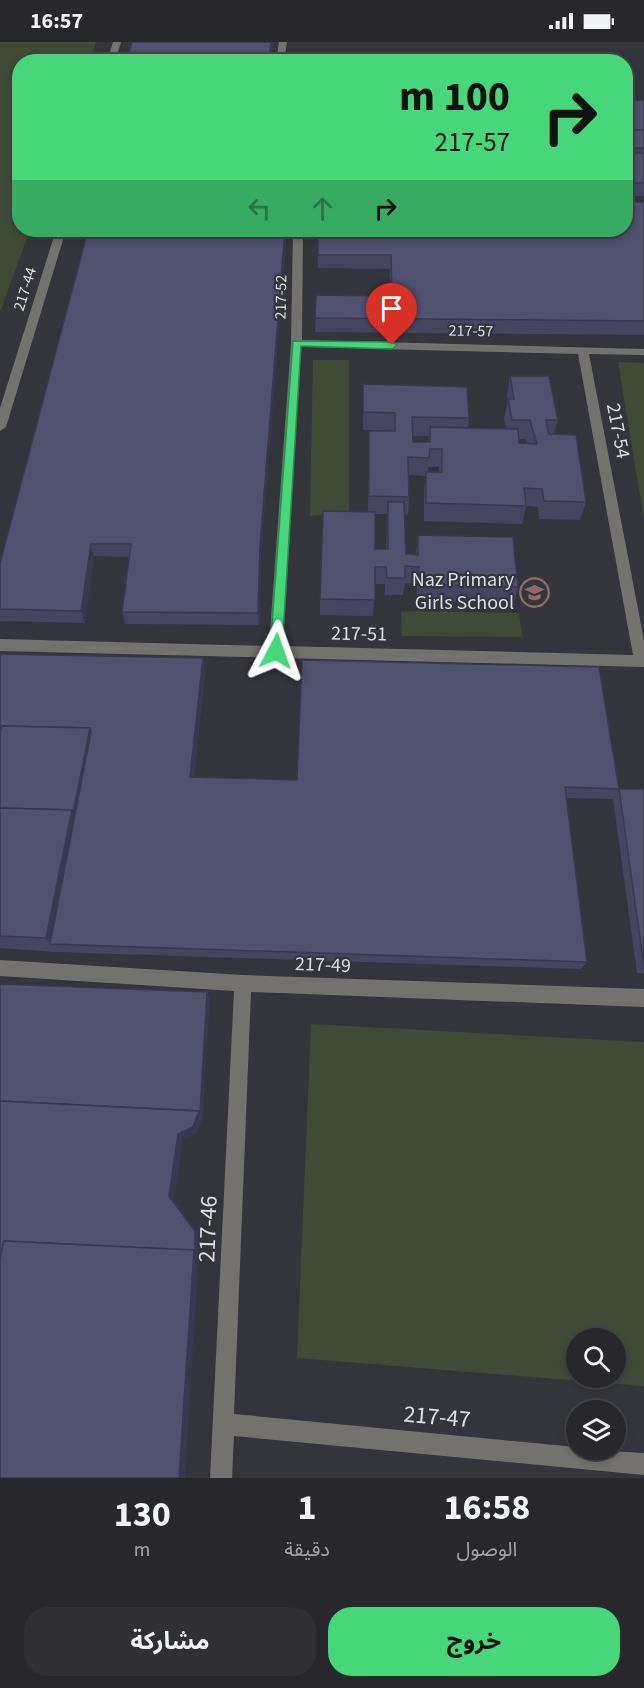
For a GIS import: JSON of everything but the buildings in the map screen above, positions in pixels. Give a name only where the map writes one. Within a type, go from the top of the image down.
[{"type":"street","name":"217-44","points":[[0,427],[59,237]]},
{"type":"street","name":"217-52","points":[[276,651],[296,343],[298,237]]},
{"type":"street","name":"217-57","points":[[296,343],[644,352]]},
{"type":"street","name":"217-54","points":[[583,350],[642,661]]},
{"type":"street","name":"217-51","points":[[0,645],[642,661]]},
{"type":"street","name":"217-49","points":[[0,968],[243,983],[644,999]]},
{"type":"street","name":"217-46","points":[[221,1478],[243,983]]},
{"type":"street","name":"217-47","points":[[225,1424],[644,1464]]},
{"type":"green space","points":[[0,42],[96,42],[92,54],[12,54],[12,237],[27,237],[0,312]]},
{"type":"green space","points":[[313,360],[349,360],[349,513],[310,516]]},
{"type":"green space","points":[[618,362],[644,363],[644,519]]},
{"type":"green space","points":[[401,611],[519,613],[522,637],[402,636]]},
{"type":"green space","points":[[311,1024],[644,1042],[644,1386],[626,1385],[626,1328],[566,1328],[566,1380],[297,1358]]},
{"type":"place","name":"Naz Primary Girls School","points":[[535,592]]},
{"type":"route","points":[[276,651],[296,343],[392,345]]}]
